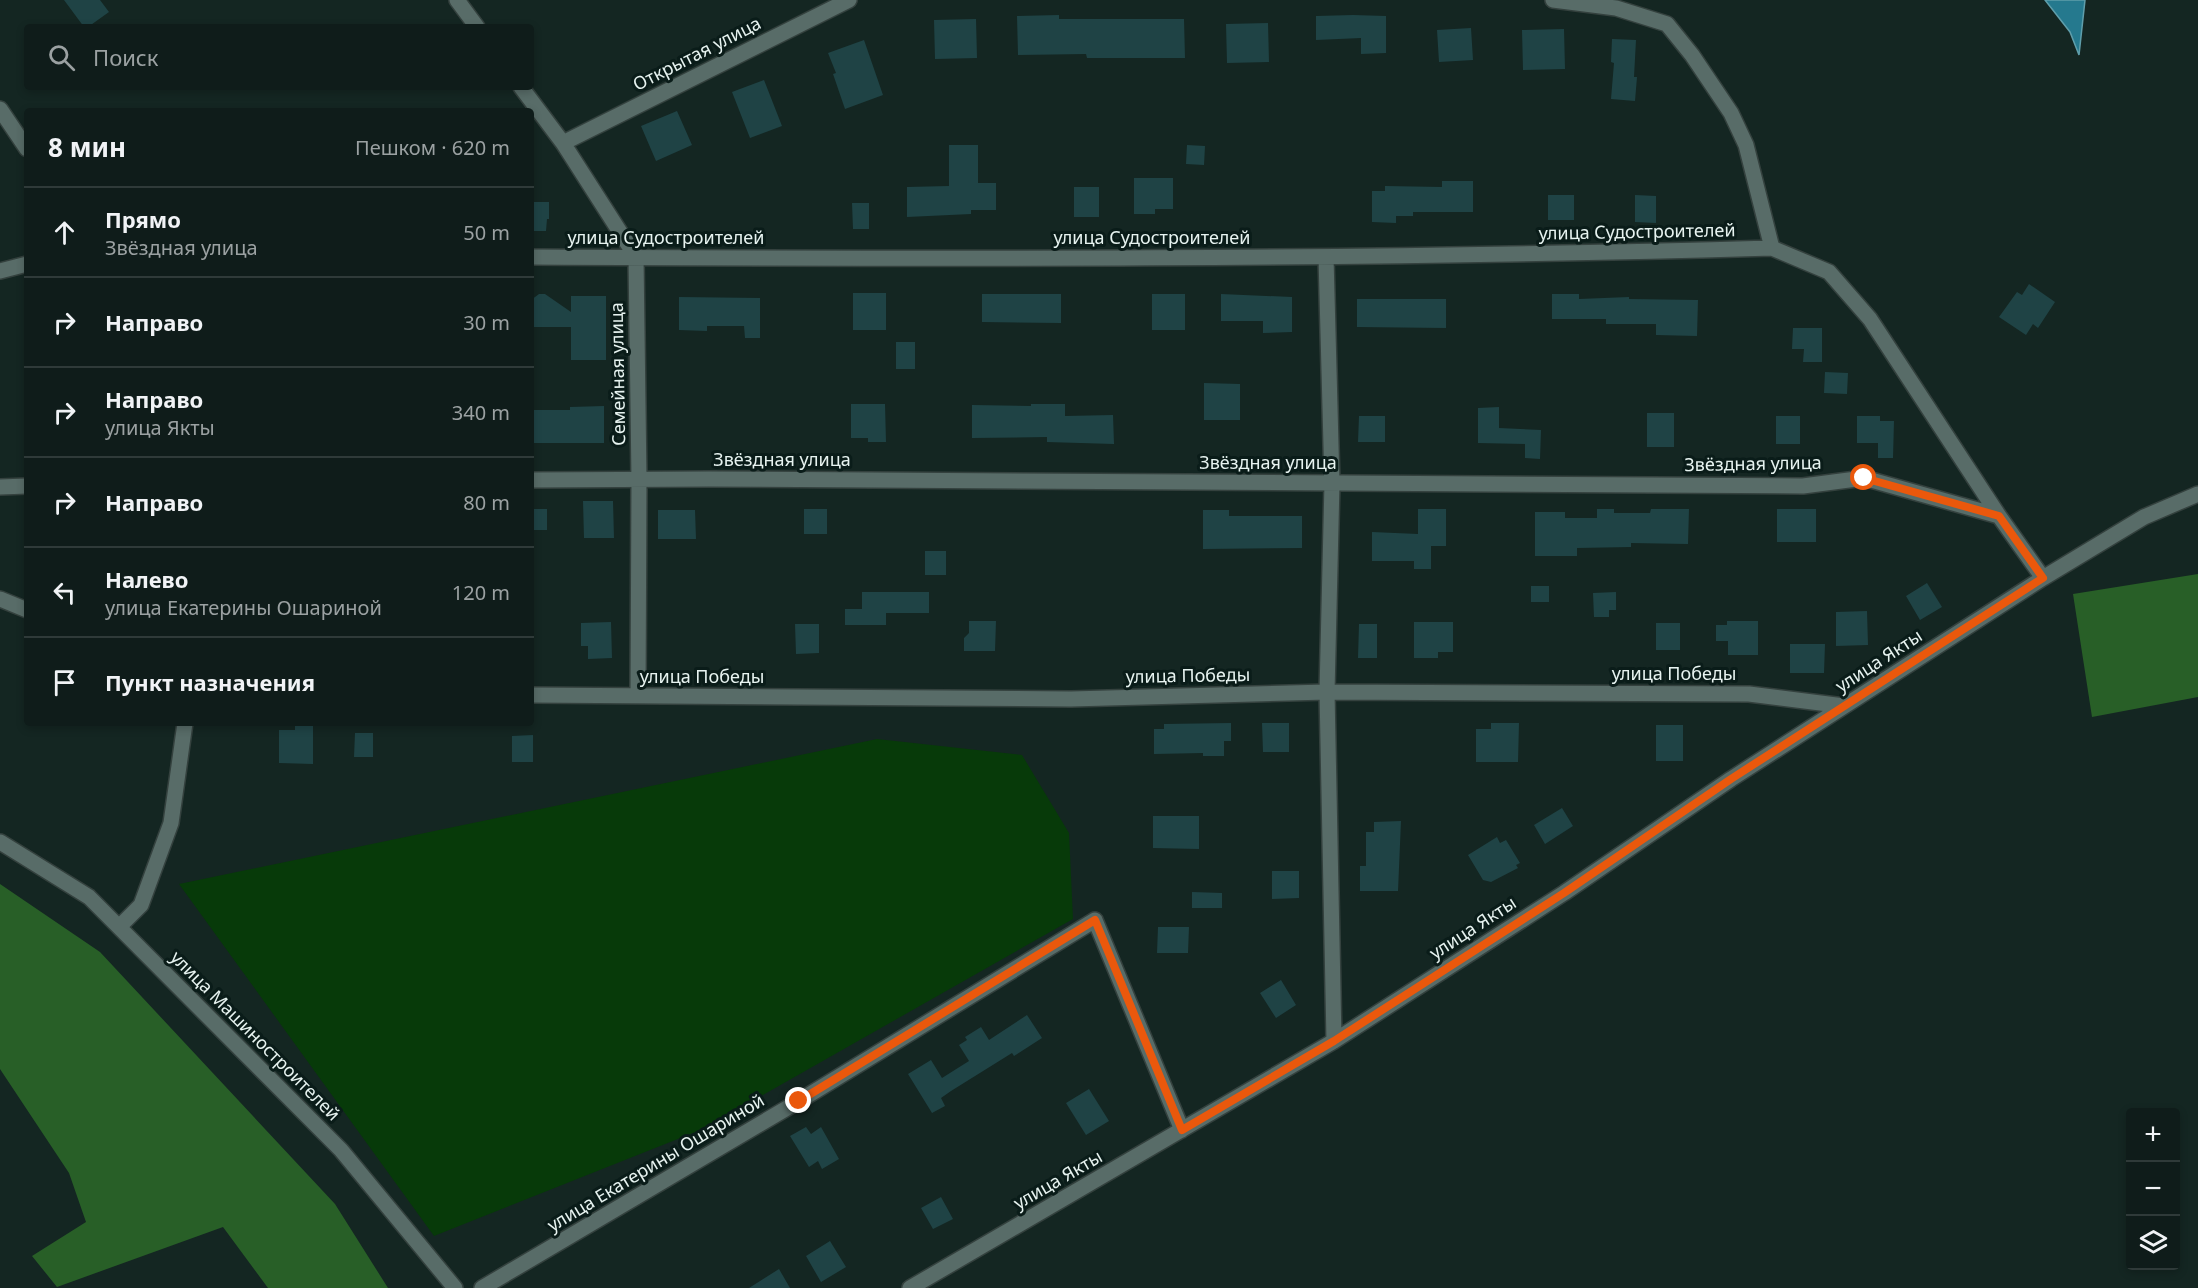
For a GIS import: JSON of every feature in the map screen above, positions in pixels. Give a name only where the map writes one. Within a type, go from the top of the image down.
[{"type":"street","points":[[457,0],[475,24]]},
{"type":"street","name":"Открытая улица","points":[[563,143],[849,0]]},
{"type":"street","points":[[1553,0],[1616,8],[1667,24],[1692,55],[1731,113],[1746,145],[1772,248],[1828,272],[1870,319],[1999,516],[2043,578]]},
{"type":"street","points":[[523,90],[563,143],[636,257]]},
{"type":"street","points":[[0,109],[24,145]]},
{"type":"street","name":"улица Судостроителей","points":[[534,257],[1326,257],[1772,248]]},
{"type":"street","name":"Семейная улица","points":[[636,257],[639,480],[638,696]]},
{"type":"street","points":[[1326,257],[1332,483],[1327,692],[1334,1041]]},
{"type":"street","points":[[0,272],[24,265]]},
{"type":"street","name":"Звёздная улица","points":[[534,480],[1803,486],[1864,478],[1999,516]]},
{"type":"street","points":[[0,487],[24,486]]},
{"type":"street","name":"улица Якты","points":[[910,1288],[1334,1041],[1564,893],[1731,779],[2043,578],[2144,517],[2198,494]]},
{"type":"street","points":[[0,599],[24,609]]},
{"type":"street","name":"улица Победы","points":[[534,694],[1071,699],[1327,692],[1749,694],[1844,706]]},
{"type":"street","points":[[119,927],[141,905],[171,823],[185,726]]},
{"type":"street","name":"улица Машиностроителей","points":[[0,842],[89,897],[341,1150],[455,1288]]},
{"type":"street","name":"улица Екатерины Ошариной","points":[[482,1288],[789,1107],[1095,920],[1182,1130]]},
{"type":"green space","points":[[2198,574],[2198,697],[2092,717],[2073,594]]},
{"type":"green space","points":[[877,739],[1022,755],[1069,833],[1073,919],[703,1129],[434,1236],[179,884]]},
{"type":"green space","points":[[0,884],[100,952],[335,1204],[388,1288],[268,1288],[223,1227],[57,1287],[32,1256],[86,1222],[69,1173],[0,1069]]},
{"type":"water","points":[[2045,0],[2085,0],[2079,55],[2070,32]]},
{"type":"building","points":[[64,0],[100,0],[109,12],[92,24],[82,24]]},
{"type":"building","points":[[1059,15],[1059,19],[1184,19],[1185,58],[1087,58],[1086,54],[1018,55],[1017,16]]},
{"type":"building","points":[[1316,16],[1386,16],[1386,53],[1361,54],[1361,38],[1316,40]]},
{"type":"building","points":[[976,19],[977,58],[935,59],[934,20]]},
{"type":"building","points":[[1268,23],[1269,62],[1227,63],[1226,24]]},
{"type":"building","points":[[1471,28],[1473,60],[1439,62],[1437,30]]},
{"type":"building","points":[[1564,29],[1565,69],[1523,70],[1522,30]]},
{"type":"building","points":[[1612,39],[1636,40],[1635,101],[1611,99],[1614,63],[1611,62]]},
{"type":"building","points":[[864,40],[883,95],[845,109],[833,74],[836,73],[828,53]]},
{"type":"building","points":[[764,80],[782,126],[750,138],[732,92]]},
{"type":"building","points":[[677,111],[692,145],[656,161],[641,126]]},
{"type":"building","points":[[949,145],[978,145],[978,183],[996,183],[996,210],[971,210],[971,214],[907,217],[907,187],[949,186]]},
{"type":"building","points":[[1187,145],[1205,146],[1204,165],[1186,164]]},
{"type":"building","points":[[1134,178],[1173,178],[1173,209],[1155,209],[1155,214],[1134,214]]},
{"type":"building","points":[[1442,181],[1473,181],[1473,212],[1413,212],[1413,216],[1396,216],[1396,223],[1372,222],[1372,191],[1385,191],[1385,186],[1442,187]]},
{"type":"building","points":[[1074,187],[1099,187],[1099,217],[1074,217]]},
{"type":"building","points":[[1548,195],[1574,195],[1574,220],[1548,220]]},
{"type":"building","points":[[1635,195],[1656,196],[1656,223],[1635,222]]},
{"type":"building","points":[[534,202],[549,202],[546,231],[534,231]]},
{"type":"building","points":[[852,203],[869,203],[869,229],[853,229]]},
{"type":"building","points":[[2029,284],[2055,302],[2038,328],[2033,324],[2026,335],[1999,317],[2017,292],[2022,295]]},
{"type":"building","points":[[853,293],[886,293],[886,330],[853,330]]},
{"type":"building","points":[[539,294],[545,294],[571,312],[571,296],[606,296],[606,360],[571,360],[571,327],[534,327],[534,298]]},
{"type":"building","points":[[982,294],[1061,294],[1061,323],[982,322]]},
{"type":"building","points":[[1152,294],[1185,294],[1185,330],[1152,330]]},
{"type":"building","points":[[1221,294],[1292,297],[1292,332],[1263,333],[1263,321],[1221,321]]},
{"type":"building","points":[[1552,294],[1579,294],[1579,299],[1629,297],[1629,299],[1698,300],[1697,336],[1656,335],[1656,324],[1606,324],[1606,319],[1552,319]]},
{"type":"building","points":[[679,297],[760,298],[760,338],[745,338],[744,326],[707,326],[707,331],[679,330]]},
{"type":"building","points":[[1357,299],[1446,299],[1446,328],[1357,327]]},
{"type":"building","points":[[1793,328],[1822,328],[1822,362],[1803,362],[1804,349],[1792,349]]},
{"type":"building","points":[[896,342],[915,342],[915,369],[896,369]]},
{"type":"building","points":[[1825,372],[1848,373],[1847,394],[1824,393]]},
{"type":"building","points":[[1204,383],[1240,384],[1240,420],[1204,420]]},
{"type":"building","points":[[851,404],[885,404],[886,442],[868,442],[868,438],[851,438]]},
{"type":"building","points":[[1031,404],[1065,404],[1065,416],[1113,415],[1114,444],[1047,442],[1047,437],[972,438],[972,405],[1031,406]]},
{"type":"building","points":[[604,406],[604,443],[534,443],[534,410],[570,410],[570,407]]},
{"type":"building","points":[[1499,407],[1499,428],[1541,430],[1540,459],[1525,458],[1525,444],[1478,443],[1478,408]]},
{"type":"building","points":[[1647,413],[1674,413],[1674,447],[1647,447]]},
{"type":"building","points":[[1359,416],[1385,416],[1385,442],[1358,442]]},
{"type":"building","points":[[1776,416],[1800,416],[1800,444],[1776,444]]},
{"type":"building","points":[[1857,416],[1880,416],[1880,421],[1894,421],[1893,458],[1878,458],[1878,443],[1857,443]]},
{"type":"building","points":[[583,501],[613,501],[614,538],[584,538]]},
{"type":"building","points":[[534,509],[547,509],[547,530],[534,530]]},
{"type":"building","points":[[804,509],[827,509],[827,534],[804,534]]},
{"type":"building","points":[[1418,509],[1446,509],[1446,546],[1431,546],[1431,569],[1414,569],[1414,561],[1372,561],[1372,532],[1418,534]]},
{"type":"building","points":[[1597,509],[1614,509],[1614,513],[1650,513],[1651,509],[1689,509],[1688,544],[1631,543],[1631,547],[1577,548],[1577,556],[1535,556],[1535,512],[1565,512],[1565,518],[1597,518]]},
{"type":"building","points":[[1777,509],[1816,509],[1816,542],[1777,542]]},
{"type":"building","points":[[658,510],[695,510],[696,539],[658,539]]},
{"type":"building","points":[[1203,510],[1229,510],[1229,516],[1302,516],[1302,548],[1203,549]]},
{"type":"building","points":[[925,551],[946,551],[946,575],[925,575]]},
{"type":"building","points":[[1927,583],[1942,607],[1920,620],[1906,596]]},
{"type":"building","points":[[1531,586],[1549,586],[1549,602],[1531,602]]},
{"type":"building","points":[[862,592],[929,592],[929,613],[886,613],[886,625],[845,625],[845,609],[862,609]]},
{"type":"building","points":[[1616,592],[1616,610],[1609,610],[1609,617],[1594,617],[1593,593]]},
{"type":"building","points":[[1867,611],[1868,645],[1836,646],[1836,612]]},
{"type":"building","points":[[969,621],[996,621],[995,651],[964,651],[964,638],[969,633]]},
{"type":"building","points":[[1727,621],[1758,621],[1758,655],[1728,655],[1728,641],[1716,641],[1716,625],[1727,625]]},
{"type":"building","points":[[611,622],[612,658],[588,659],[588,646],[581,646],[581,623]]},
{"type":"building","points":[[1414,622],[1453,622],[1453,652],[1438,652],[1438,658],[1414,658]]},
{"type":"building","points":[[1656,623],[1680,623],[1680,650],[1656,650]]},
{"type":"building","points":[[795,624],[819,624],[819,653],[796,654]]},
{"type":"building","points":[[1359,624],[1377,624],[1377,658],[1358,658]]},
{"type":"building","points":[[1790,644],[1825,644],[1824,673],[1790,673]]},
{"type":"building","points":[[1231,723],[1231,741],[1224,741],[1224,756],[1203,756],[1203,753],[1154,754],[1154,729],[1164,729],[1164,724]]},
{"type":"building","points":[[1262,723],[1289,723],[1289,752],[1263,752]]},
{"type":"building","points":[[1491,723],[1519,723],[1518,762],[1476,762],[1476,729],[1491,729]]},
{"type":"building","points":[[1656,725],[1683,725],[1683,761],[1656,761]]},
{"type":"building","points":[[295,726],[313,726],[313,764],[279,763],[279,730],[295,730]]},
{"type":"building","points":[[355,733],[373,733],[373,757],[354,757]]},
{"type":"building","points":[[533,735],[533,762],[512,762],[512,736]]},
{"type":"building","points":[[1562,808],[1573,826],[1545,844],[1534,825]]},
{"type":"building","points":[[1153,816],[1199,816],[1199,849],[1153,848]]},
{"type":"building","points":[[1401,821],[1398,891],[1360,891],[1360,866],[1366,866],[1366,832],[1374,832],[1374,822]]},
{"type":"building","points":[[1497,837],[1500,843],[1506,840],[1520,863],[1516,865],[1518,868],[1491,882],[1483,880],[1468,855]]},
{"type":"building","points":[[1272,871],[1299,871],[1299,898],[1272,899]]},
{"type":"building","points":[[1192,892],[1222,893],[1222,908],[1192,908]]},
{"type":"building","points":[[1158,927],[1189,927],[1188,953],[1157,953]]},
{"type":"building","points":[[1281,980],[1296,1005],[1276,1018],[1260,993]]},
{"type":"building","points":[[1027,1015],[1042,1038],[1014,1056],[1012,1053],[951,1091],[941,1098],[945,1106],[932,1113],[908,1074],[931,1060],[942,1078],[969,1061],[959,1045],[967,1040],[965,1037],[981,1027],[989,1040]]},
{"type":"building","points":[[1089,1089],[1109,1121],[1086,1135],[1066,1103]]},
{"type":"building","points":[[806,1127],[811,1134],[821,1127],[839,1159],[822,1169],[818,1161],[809,1167],[790,1136]]},
{"type":"building","points":[[941,1197],[953,1219],[933,1229],[921,1208]]},
{"type":"building","points":[[830,1241],[846,1267],[821,1282],[806,1256]]},
{"type":"building","points":[[779,1269],[790,1288],[749,1288]]},
{"type":"route","points":[[799,1101],[1095,920],[1182,1130],[1334,1041],[1564,893],[1731,779],[2043,578],[1999,516],[1864,478]]}]
